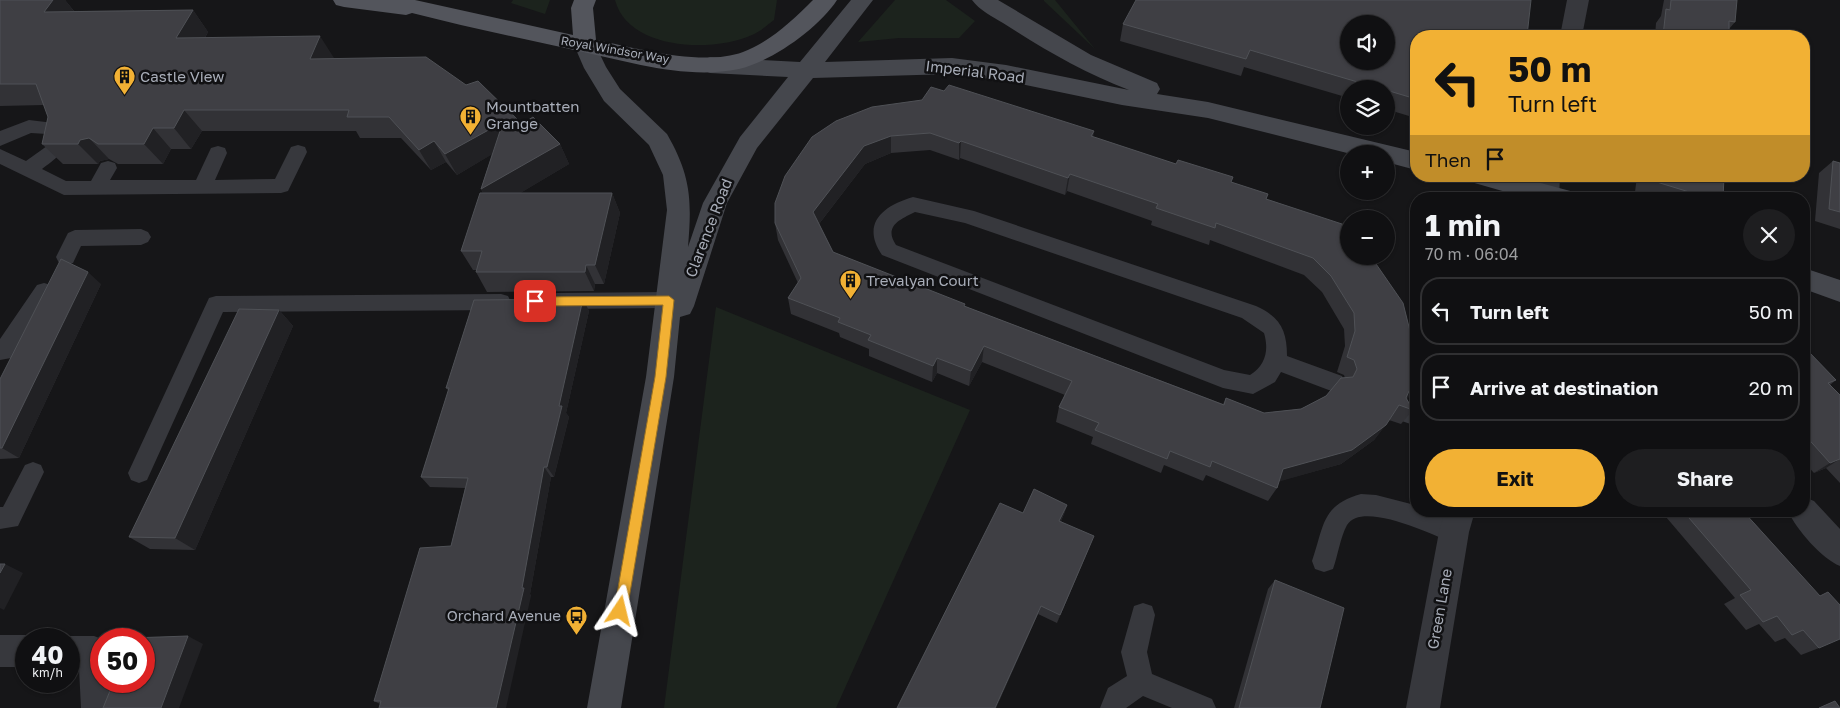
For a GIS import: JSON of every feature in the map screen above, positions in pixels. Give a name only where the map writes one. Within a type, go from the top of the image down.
[{"type":"main road","points":[[344,0],[432,12]]},
{"type":"main road","name":"Royal Windsor Way","points":[[389,0],[432,12],[643,57],[710,65],[740,61],[772,46],[801,24],[826,0]]},
{"type":"main road","name":"Clarence Road","points":[[585,0],[582,8],[586,45],[595,68],[612,95],[658,140],[675,175],[679,210],[660,377],[604,708]]},
{"type":"main road","name":"Clarence Road","points":[[660,377],[691,270],[716,203],[748,143],[862,0]]},
{"type":"main road","name":"Imperial Road","points":[[983,0],[1058,49],[1106,72],[1208,110]]},
{"type":"main road","points":[[1012,0],[1037,36]]},
{"type":"main road","name":"Imperial Road","points":[[710,65],[808,70],[952,66],[1006,73],[1122,97],[1208,110],[1410,159]]},
{"type":"main road","points":[[1507,182],[1552,192]]},
{"type":"main road","points":[[1810,280],[1840,292]]},
{"type":"street","points":[[1572,30],[1578,0]]},
{"type":"street","points":[[1809,517],[1840,551]]},
{"type":"street","name":"Green Lane","points":[[1423,708],[1457,522]]},
{"type":"street","points":[[0,651],[15,651]]},
{"type":"street","points":[[80,652],[94,652],[98,708]]},
{"type":"lane","points":[[0,139],[29,126],[56,129],[56,149],[27,170]]},
{"type":"lane","points":[[0,156],[64,188],[281,186],[298,152]]},
{"type":"lane","points":[[202,186],[218,153]]},
{"type":"lane","points":[[96,188],[108,168]]},
{"type":"lane","points":[[913,204],[967,216],[1249,312],[1269,321],[1277,336],[1276,361],[1267,376],[1253,385],[1223,379],[889,250],[883,241],[883,228],[889,216],[913,204]]},
{"type":"lane","points":[[66,257],[75,238],[141,237]]},
{"type":"lane","points":[[1,355],[44,291]]},
{"type":"lane","points":[[139,473],[216,304],[669,300]]},
{"type":"lane","points":[[1276,361],[1334,383]]},
{"type":"lane","points":[[0,518],[10,518],[33,472]]},
{"type":"lane","points":[[1324,561],[1339,516],[1349,506],[1364,503],[1410,512]]},
{"type":"lane","points":[[1433,517],[1457,522]]},
{"type":"lane","points":[[1141,682],[1134,652],[1143,614]]},
{"type":"lane","points":[[1113,708],[1118,697],[1141,682]]},
{"type":"lane","points":[[1141,682],[1203,708]]},
{"type":"shaded area","points":[[513,0],[550,0],[545,14],[511,3]]},
{"type":"shaded area","points":[[615,0],[777,0],[774,20],[755,34],[735,41],[695,45],[673,43],[654,38],[636,29],[623,17]]},
{"type":"shaded area","points":[[895,0],[946,0],[975,21],[959,38],[899,38],[858,42]]},
{"type":"shaded area","points":[[1055,0],[1095,49],[1044,1]]},
{"type":"shaded area","points":[[716,307],[970,410],[836,708],[664,708]]},
{"type":"building","points":[[0,0],[53,0],[44,12],[193,10],[176,38],[320,36],[310,59],[426,57],[466,85],[478,81],[522,124],[533,117],[560,144],[481,189],[503,122],[445,154],[434,141],[419,150],[389,117],[347,117],[349,110],[184,110],[174,128],[153,128],[144,144],[98,144],[89,138],[80,140],[78,144],[42,144],[48,117],[36,84],[0,84]]},
{"type":"building","points":[[1136,0],[1531,0],[1528,30],[1410,30],[1410,97],[1395,93],[1395,80],[1351,80],[1250,50],[1246,59],[1123,24]]},
{"type":"building","points":[[1671,0],[1737,0],[1735,22],[1729,21],[1729,30],[1664,30],[1666,9],[1670,10]]},
{"type":"building","name":"Trevalyan Court","points":[[949,85],[1094,131],[1091,136],[1176,164],[1178,160],[1233,177],[1231,182],[1268,194],[1266,199],[1340,223],[1340,265],[1377,265],[1403,303],[1410,331],[1410,390],[1406,398],[1410,409],[1399,405],[1386,425],[1352,450],[1283,469],[1277,488],[1212,461],[1210,467],[1170,451],[1167,459],[1095,430],[1099,423],[1059,407],[1072,381],[984,346],[971,371],[937,358],[933,366],[868,340],[871,335],[838,322],[840,318],[788,298],[801,278],[775,223],[775,203],[785,176],[812,137],[836,121],[872,107],[922,100],[931,87],[944,91]],"holes":[[[930,133],[959,143],[961,141],[1068,178],[1070,174],[1158,204],[1156,208],[1215,228],[1216,223],[1313,258],[1331,276],[1354,313],[1355,331],[1347,357],[1354,360],[1357,369],[1353,377],[1341,378],[1326,396],[1301,409],[1264,413],[1226,398],[1224,405],[964,306],[965,304],[833,252],[813,212],[864,146],[891,136]]]},
{"type":"building","points":[[1833,161],[1840,163],[1840,212],[1829,209]]},
{"type":"building","points":[[1657,182],[1724,182],[1723,192],[1689,192]]},
{"type":"building","points":[[480,193],[612,193],[595,265],[586,265],[585,272],[476,272],[482,251],[461,251]]},
{"type":"building","points":[[61,259],[88,272],[2,448],[0,448],[0,379]]},
{"type":"building","points":[[583,299],[559,406],[562,406],[547,467],[544,467],[522,588],[524,588],[496,708],[379,708],[381,701],[374,701],[420,548],[451,546],[468,478],[421,477],[449,388],[446,388],[474,300]]},
{"type":"building","points":[[239,309],[279,310],[175,538],[129,537]]},
{"type":"building","points":[[1810,353],[1836,380],[1828,383],[1840,395],[1840,459],[1830,463],[1810,441]]},
{"type":"building","points":[[1034,489],[1067,505],[1059,521],[1094,536],[1060,615],[1041,606],[995,708],[897,708],[1000,503],[1023,513]]},
{"type":"building","points":[[1688,517],[1748,517],[1820,596],[1828,592],[1840,605],[1840,639],[1819,648],[1803,630],[1792,635],[1777,616],[1763,622],[1740,595],[1751,590]]},
{"type":"building","points":[[0,564],[5,564],[0,573]]},
{"type":"building","points":[[1275,580],[1344,608],[1320,708],[1239,708]]},
{"type":"building","points":[[188,636],[161,708],[103,708],[109,693],[155,693],[155,637]]},
{"type":"building","points":[[1835,701],[1840,708],[1819,708]]},
{"type":"place","name":"Castle View","points":[[124,96]]},
{"type":"place","name":"Mountbatten Grange","points":[[470,135]]},
{"type":"place","name":"Trevalyan Court","points":[[850,300]]},
{"type":"place","name":"Orchard Avenue","points":[[577,635]]},
{"type":"route","points":[[535,301],[669,300],[660,377],[620,611]]}]
